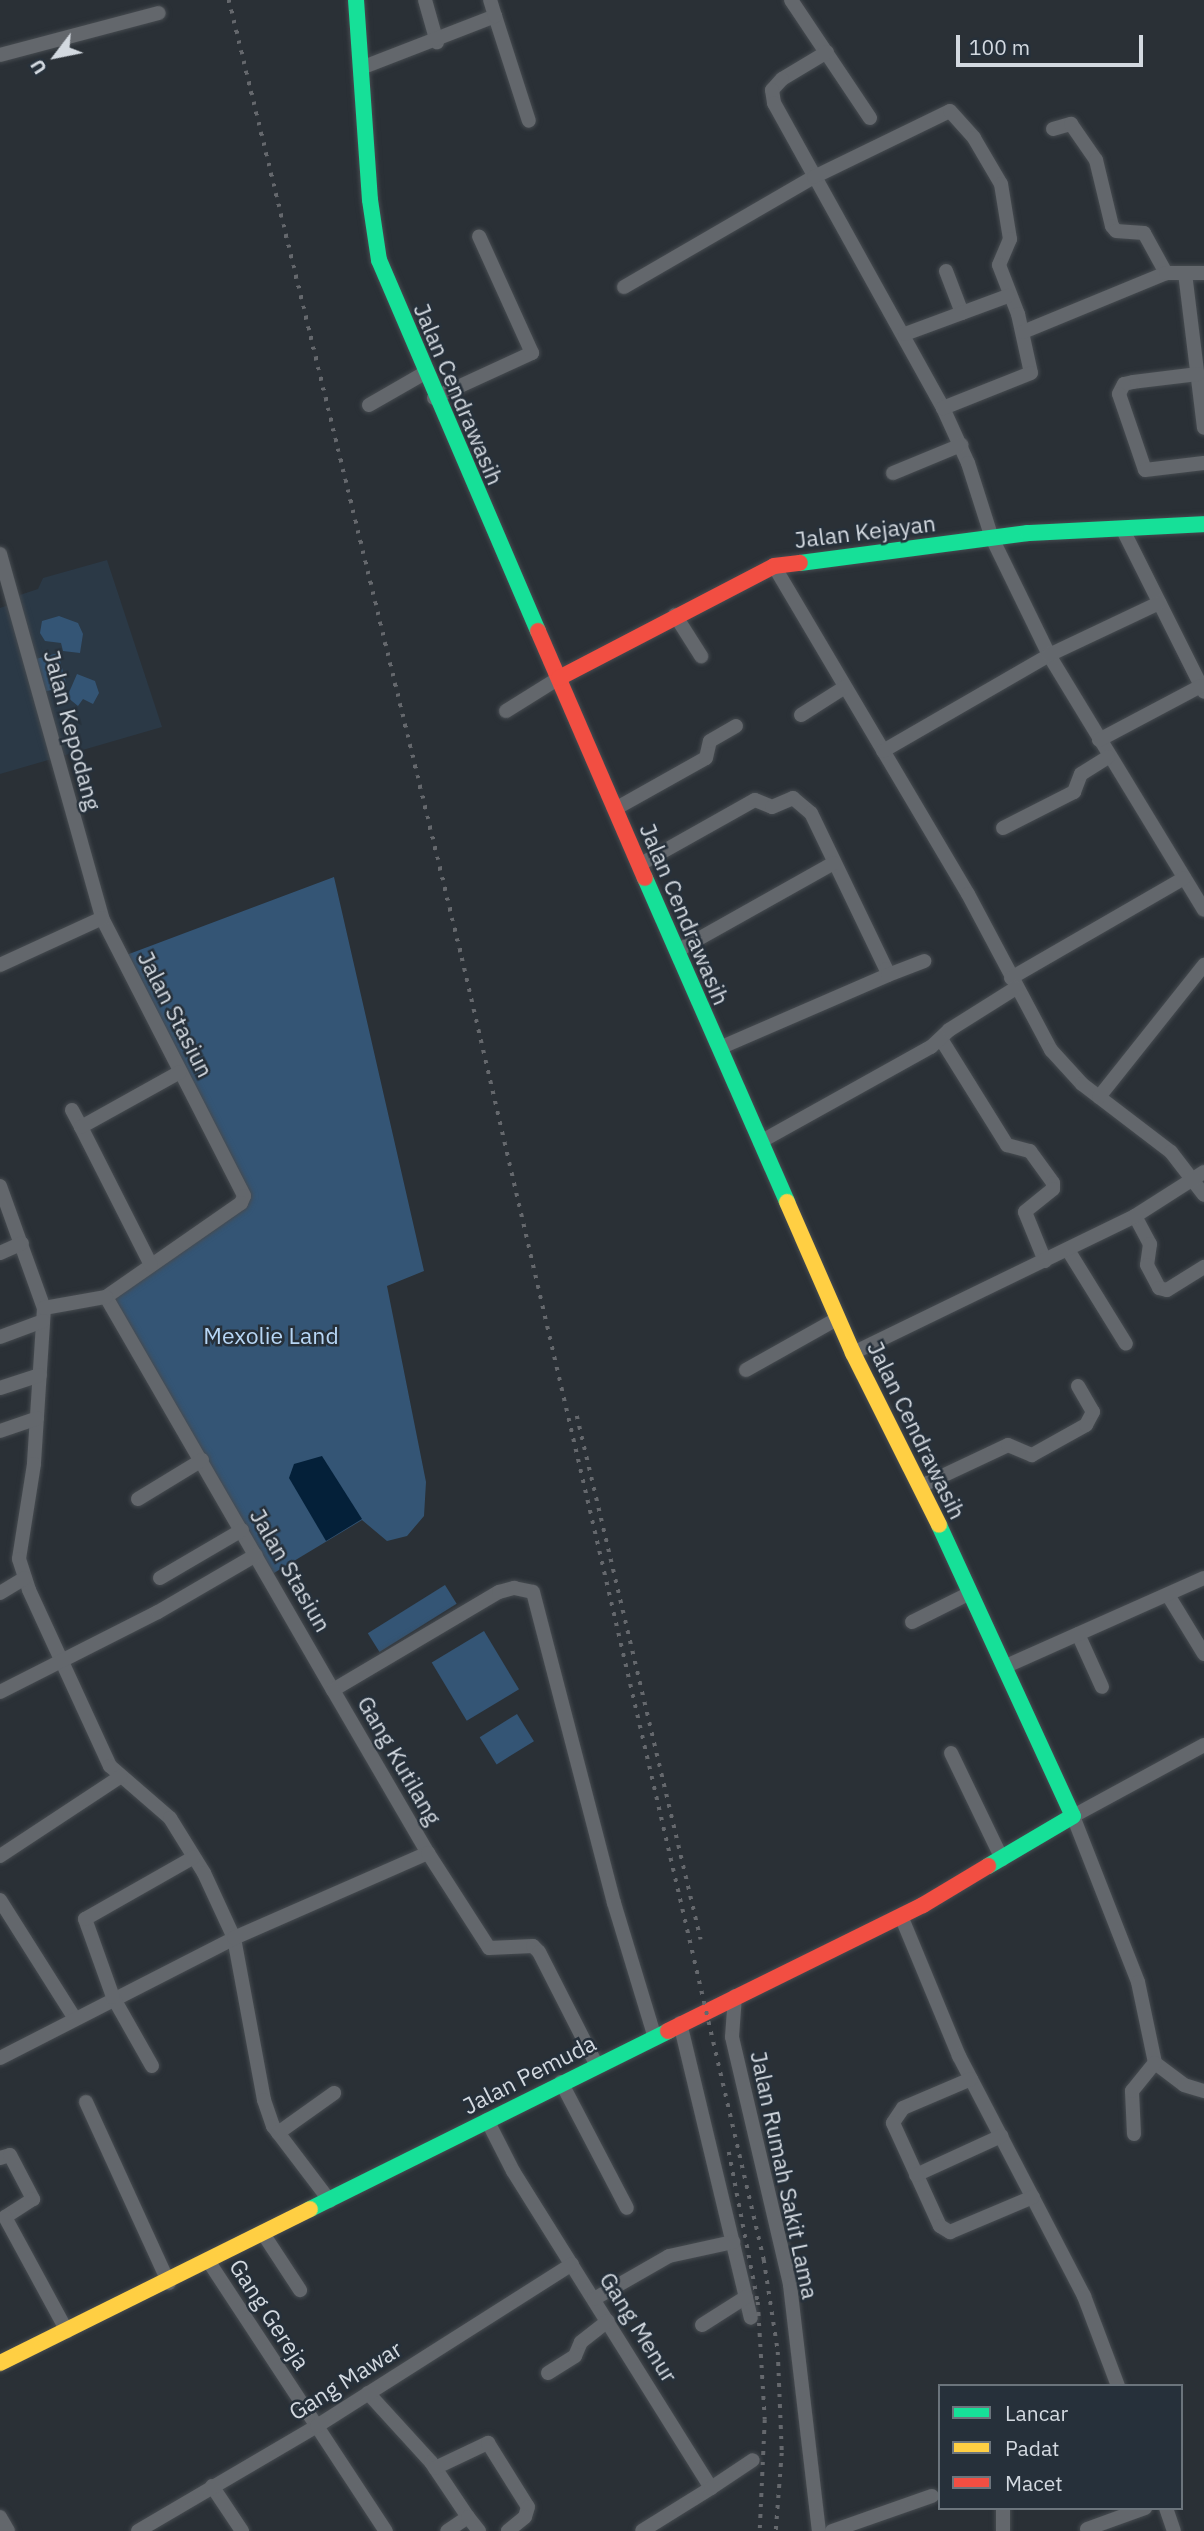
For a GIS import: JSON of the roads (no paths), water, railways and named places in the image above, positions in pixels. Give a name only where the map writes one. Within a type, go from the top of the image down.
[{"type":"main road","name":"Jalan Cendrawasih","points":[[356,0],[370,200],[379,260],[423,374],[559,678],[853,1353],[921,1486],[1073,1816]]},
{"type":"main road","name":"Jalan Kejayan","points":[[559,678],[675,615],[774,566],[992,538],[1204,524]]},
{"type":"main road","name":"Jalan Pemuda","points":[[0,2363],[169,2283],[561,2081],[901,1916],[1073,1816]]},
{"type":"street","points":[[425,0],[437,42]]},
{"type":"street","points":[[490,0],[529,121]]},
{"type":"street","points":[[791,0],[870,118]]},
{"type":"street","points":[[0,55],[159,13]]},
{"type":"street","points":[[361,68],[437,42],[495,16]]},
{"type":"street","points":[[827,52],[772,90],[774,103],[905,334],[961,444],[992,538],[1049,655],[1108,757],[1204,909]]},
{"type":"street","points":[[624,287],[814,177],[943,112],[955,114],[1001,184],[1010,239],[999,265],[1023,332],[1031,374],[943,408]]},
{"type":"street","points":[[1053,129],[1070,124],[1096,160],[1112,226],[1116,231],[1141,230],[1166,272]]},
{"type":"street","points":[[434,398],[532,353],[479,236]]},
{"type":"street","points":[[946,271],[962,313]]},
{"type":"street","points":[[1023,332],[1166,272],[1204,273]]},
{"type":"street","points":[[1185,274],[1204,428]]},
{"type":"street","points":[[905,334],[1008,296]]},
{"type":"street","points":[[369,405],[423,374]]},
{"type":"street","points":[[1198,374],[1133,382],[1120,389],[1142,467],[1149,471],[1204,463]]},
{"type":"street","points":[[893,473],[961,444]]},
{"type":"street","points":[[1098,740],[1202,689],[1122,528]]},
{"type":"street","name":"Jalan Kepodang","points":[[0,554],[4,579],[102,918]]},
{"type":"street","points":[[774,566],[883,751],[1051,1050],[1099,1097],[1200,1176],[1204,1195]]},
{"type":"street","points":[[883,751],[1049,655],[1159,603]]},
{"type":"street","points":[[675,615],[701,656]]},
{"type":"street","points":[[506,711],[559,678]]},
{"type":"street","points":[[801,715],[845,687]]},
{"type":"street","points":[[615,809],[706,758],[710,741],[736,726]]},
{"type":"street","points":[[1003,828],[1074,792],[1081,774],[1108,757]]},
{"type":"street","points":[[639,865],[755,800],[772,807],[793,798],[811,813],[888,975]]},
{"type":"street","points":[[677,951],[834,863]]},
{"type":"street","points":[[760,1142],[941,1039],[948,1030],[1014,983],[1184,878]]},
{"type":"street","points":[[0,965],[102,918]]},
{"type":"street","name":"Jalan Stasiun","points":[[102,918],[243,1199],[106,1297],[334,1690]]},
{"type":"street","points":[[719,1048],[924,961]]},
{"type":"street","points":[[1099,1097],[1204,965]]},
{"type":"street","points":[[941,1039],[1007,1145],[1030,1151],[1054,1186],[1025,1212],[1045,1261]]},
{"type":"street","points":[[81,1127],[180,1072]]},
{"type":"street","points":[[72,1110],[150,1265]]},
{"type":"street","points":[[853,1353],[1135,1216],[1200,1176]]},
{"type":"street","points":[[1,1192],[22,1243],[43,1314],[37,1418],[21,1529],[19,1559],[25,1578],[59,1661],[110,1766],[120,1777],[151,1798],[194,1857],[234,1938],[264,2101],[278,2133],[330,2201]]},
{"type":"street","points":[[1135,1216],[1150,1244],[1147,1265],[1159,1288],[1167,1290],[1204,1268]]},
{"type":"street","points":[[0,1253],[22,1243]]},
{"type":"street","points":[[1068,1250],[1126,1344]]},
{"type":"street","points":[[0,1337],[43,1314],[106,1297]]},
{"type":"street","points":[[746,1370],[838,1319]]},
{"type":"street","points":[[0,1388],[40,1374]]},
{"type":"street","points":[[921,1486],[1007,1445],[1032,1455],[1086,1425],[1093,1412],[1078,1386]]},
{"type":"street","points":[[0,1431],[37,1418]]},
{"type":"street","points":[[138,1499],[202,1460]]},
{"type":"street","points":[[160,1578],[242,1530]]},
{"type":"street","points":[[0,1692],[256,1555]]},
{"type":"street","points":[[0,1593],[25,1578]]},
{"type":"street","points":[[1004,1667],[1204,1578]]},
{"type":"street","points":[[334,1690],[499,1592],[514,1588],[533,1592],[614,1903],[654,2035]]},
{"type":"street","points":[[912,1622],[970,1593]]},
{"type":"street","points":[[1168,1595],[1204,1654]]},
{"type":"street","points":[[1078,1634],[1102,1687]]},
{"type":"street","name":"Gang Kutilang","points":[[334,1690],[428,1853],[489,1948],[533,1946],[539,1952],[596,2064]]},
{"type":"street","points":[[1197,2090],[1155,2063],[1138,1982],[1073,1816],[1204,1745]]},
{"type":"street","points":[[950,1753],[1002,1858]]},
{"type":"street","points":[[0,1856],[120,1777]]},
{"type":"street","points":[[0,2057],[113,1997],[234,1938],[428,1853]]},
{"type":"street","points":[[152,2066],[113,1997],[85,1919],[194,1857]]},
{"type":"street","points":[[0,1900],[74,2017]]},
{"type":"street","points":[[901,1916],[971,2079],[1084,2295],[1117,2384]]},
{"type":"street","name":"Jalan Rumah Sakit Lama","points":[[735,1996],[732,2037],[790,2286],[819,2531]]},
{"type":"street","points":[[680,2023],[751,2318]]},
{"type":"street","points":[[1133,2133],[1132,2091],[1155,2063]]},
{"type":"street","points":[[971,2079],[897,2112],[894,2128],[940,2226],[947,2232],[1033,2197]]},
{"type":"street","points":[[561,2081],[627,2208]]},
{"type":"street","points":[[278,2133],[334,2093]]},
{"type":"street","points":[[86,2102],[169,2283]]},
{"type":"street","name":"Gang Menur","points":[[487,2120],[513,2171],[711,2487]]},
{"type":"street","points":[[916,2175],[1001,2136]]},
{"type":"street","points":[[0,2158],[10,2155],[33,2199],[5,2217],[67,2331]]},
{"type":"street","points":[[264,2235],[300,2290]]},
{"type":"street","points":[[594,2299],[669,2256],[733,2242]]},
{"type":"street","name":"Gang Gereja","points":[[209,2262],[386,2531]]},
{"type":"street","name":"Gang Mawar","points":[[138,2531],[317,2426],[572,2264]]},
{"type":"street","points":[[702,2325],[746,2297]]},
{"type":"street","points":[[548,2373],[575,2356],[581,2342],[608,2321]]},
{"type":"street","points":[[369,2393],[435,2468],[479,2531]]},
{"type":"street","points":[[435,2468],[488,2443],[528,2507],[521,2521],[508,2531]]},
{"type":"street","points":[[642,2531],[753,2460]]},
{"type":"street","points":[[212,2486],[242,2531]]},
{"type":"street","points":[[832,2531],[932,2496]]},
{"type":"street","points":[[1003,2510],[1003,2531]]},
{"type":"street","points":[[1087,2529],[1139,2510]]},
{"type":"street","points":[[1167,2510],[1174,2531]]},
{"type":"street","points":[[0,2517],[8,2531]]},
{"type":"street","points":[[447,2531],[468,2518]]},
{"type":"railway","points":[[229,0],[462,958],[764,2260],[778,2352],[782,2453],[776,2531]]},
{"type":"railway","points":[[577,1416],[701,1940]]},
{"type":"railway","points":[[729,2152],[758,2302],[765,2420],[760,2531]]},
{"type":"park label","name":"Mexolie Land","points":[[271,1335]]}]
